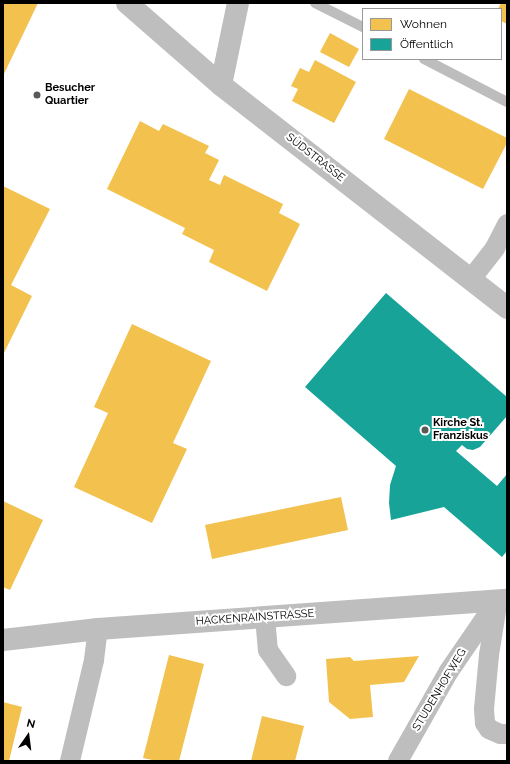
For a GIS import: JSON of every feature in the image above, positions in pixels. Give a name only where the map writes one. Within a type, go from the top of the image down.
[{"type":"street","name":"SÜDSTRASSE","points":[[127,3],[221,84],[507,308]]},
{"type":"street","points":[[221,84],[238,3]]},
{"type":"street","name":"HACKENRAINSTRASSE","points":[[3,640],[98,629],[502,600]]},
{"type":"lane","points":[[471,279],[495,248],[507,224]]},
{"type":"lane","points":[[502,600],[490,654],[484,709],[485,722],[489,729],[500,734],[507,734]]},
{"type":"lane","name":"STUDENHOFWEG","points":[[398,761],[449,671],[502,600]]},
{"type":"lane","points":[[265,617],[268,650],[286,676]]},
{"type":"lane","points":[[70,761],[94,660],[98,629]]},
{"type":"building: Wohnen","points":[[3,3],[38,3],[3,76]]},
{"type":"building: Wohnen","points":[[501,3],[507,3],[507,24],[502,22],[502,8],[498,8]]},
{"type":"building: Wohnen","points":[[330,33],[359,49],[349,67],[320,52]]},
{"type":"building: Wohnen","points":[[315,60],[356,82],[334,123],[292,101],[298,89],[291,86],[300,68],[309,72]]},
{"type":"building: Wohnen","points":[[409,89],[507,138],[507,143],[483,189],[384,139]]},
{"type":"building: Wohnen","points":[[140,121],[159,131],[163,124],[209,146],[205,153],[219,160],[209,180],[220,185],[224,175],[283,204],[279,213],[300,224],[267,291],[209,262],[214,250],[182,234],[185,228],[107,189]]},
{"type":"building: Wohnen","points":[[3,186],[50,209],[11,285],[32,296],[3,355]]},
{"type":"building: Wohnen","points":[[132,324],[211,361],[173,443],[187,449],[152,523],[74,487],[108,413],[94,407]]},
{"type":"building: Wohnen","points":[[341,497],[348,530],[212,559],[205,525]]},
{"type":"building: Wohnen","points":[[3,501],[43,520],[10,590],[3,587]]},
{"type":"building: Wohnen","points":[[169,655],[204,664],[179,761],[157,761],[143,758]]},
{"type":"building: Wohnen","points":[[419,656],[404,682],[370,685],[373,717],[350,719],[329,702],[326,659],[350,657],[354,661]]},
{"type":"building: Wohnen","points":[[3,702],[22,707],[9,761],[3,760]]},
{"type":"building: Wohnen","points":[[262,716],[304,726],[295,761],[251,761]]},
{"type":"building: Öffentlich","name":"Kirche St. Franziskus","points":[[386,293],[507,397],[507,416],[480,447],[473,450],[467,449],[462,445],[456,451],[497,486],[507,474],[507,551],[502,557],[444,507],[391,520],[389,503],[390,485],[396,466],[305,387]]},
{"type":"waterway","points":[[315,3],[362,26]]},
{"type":"waterway","points":[[426,60],[507,102]]},
{"type":"place","name":"Besucher Quartier","points":[[37,95]]},
{"type":"place","name":"Kirche St. Franziskus","points":[[425,430]]}]
